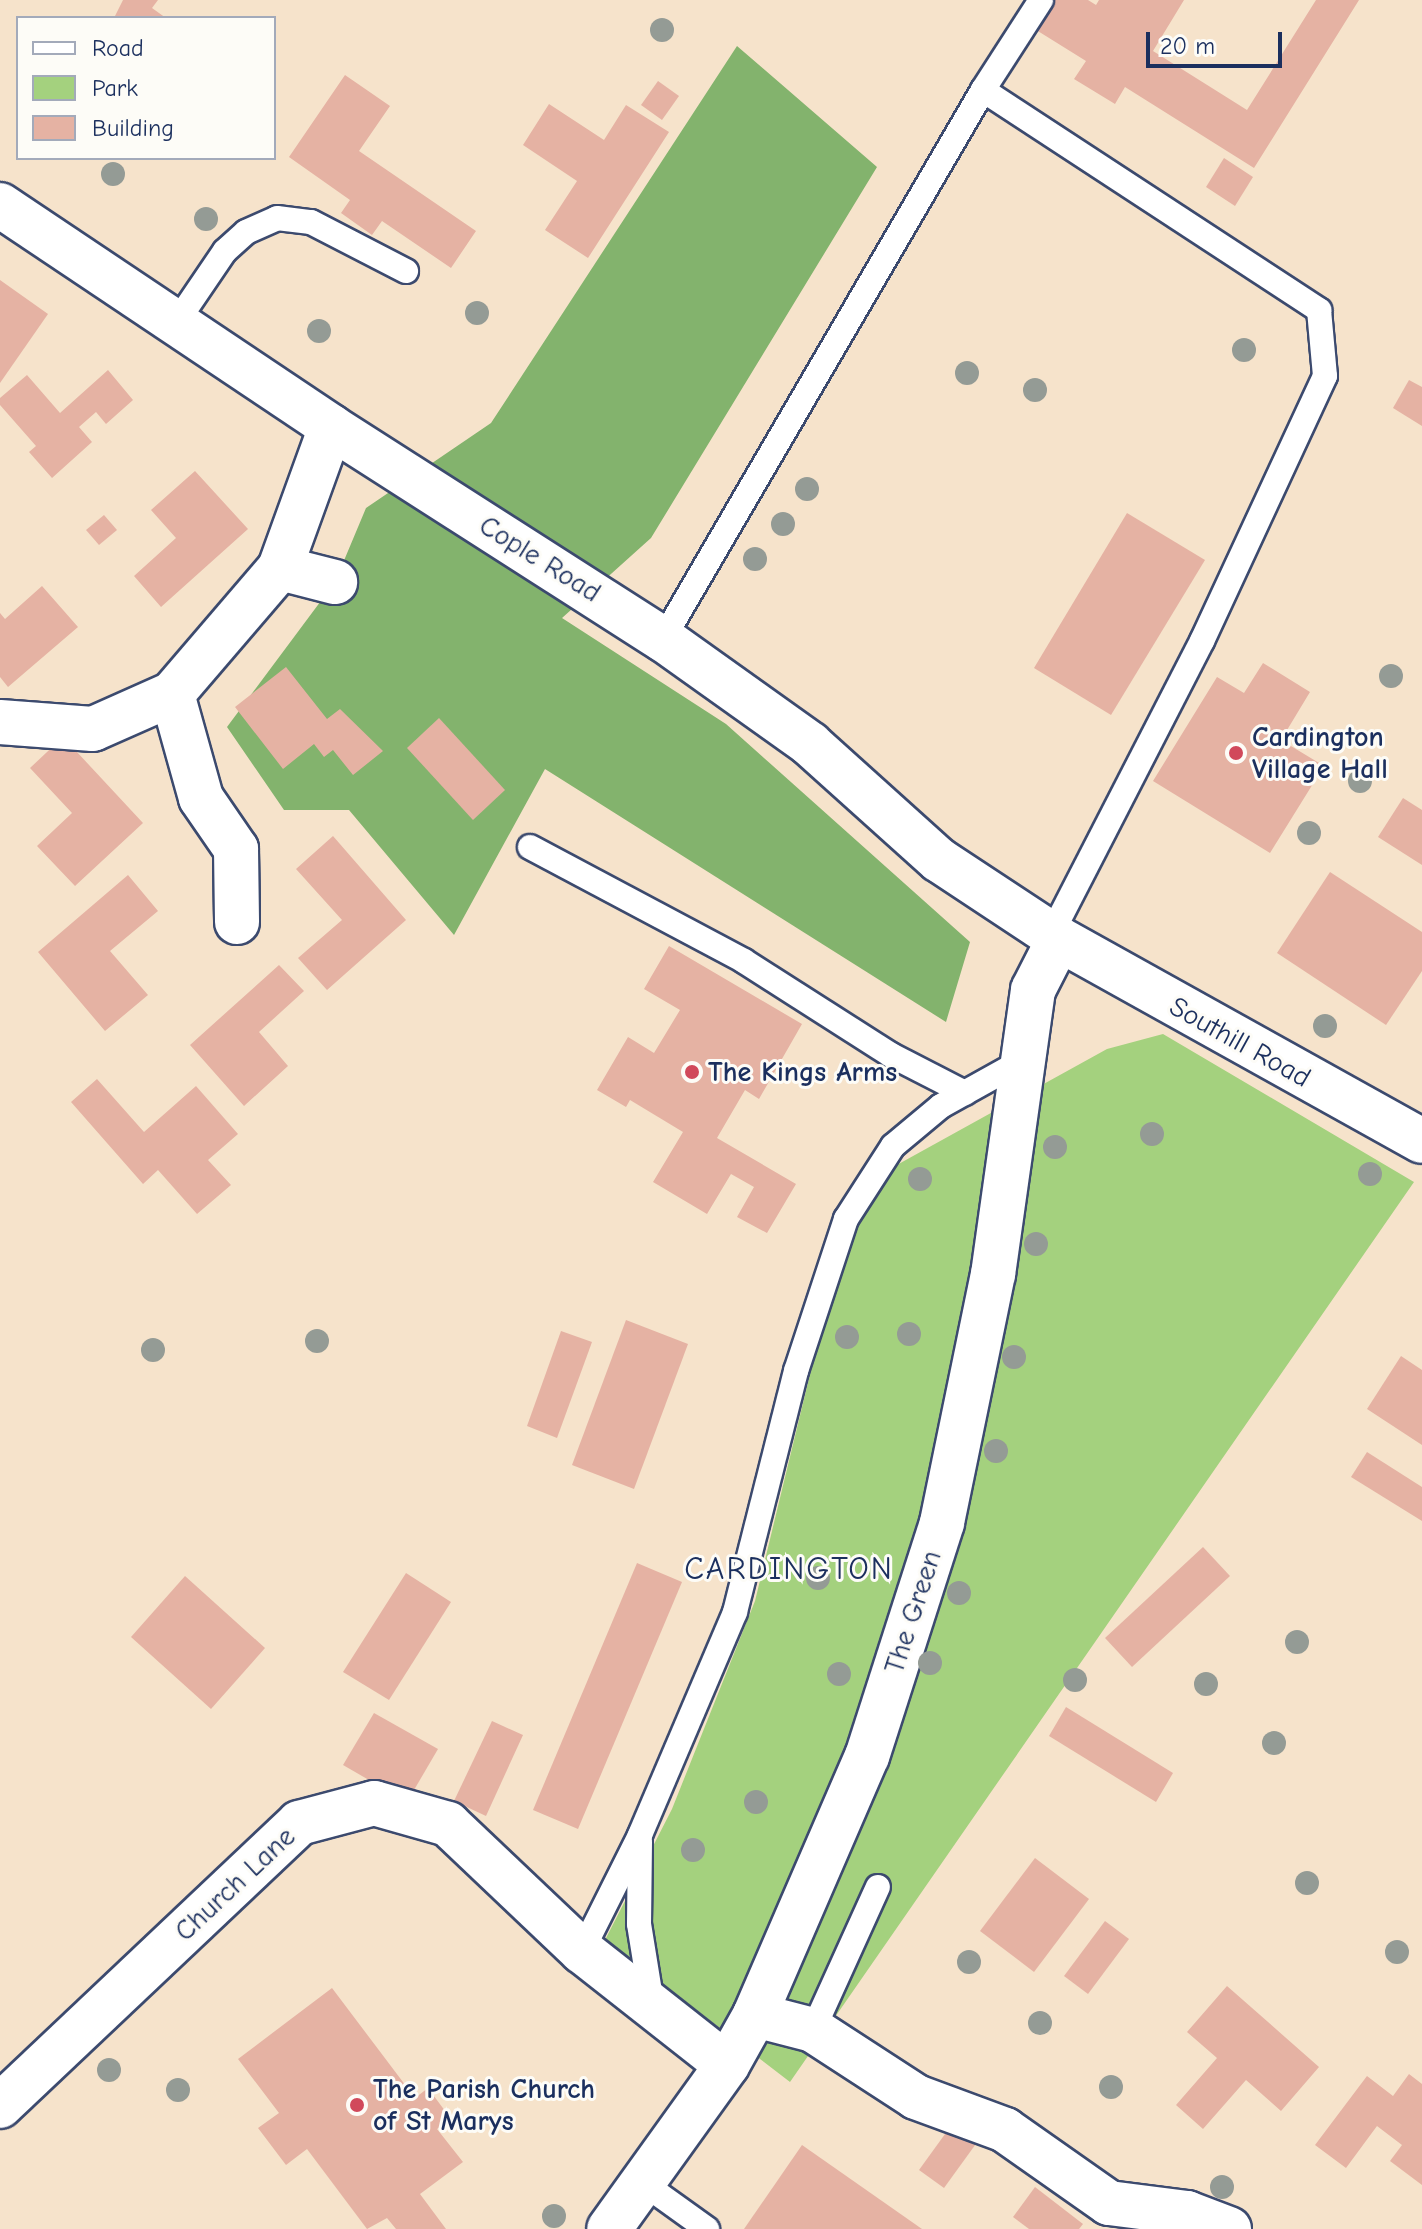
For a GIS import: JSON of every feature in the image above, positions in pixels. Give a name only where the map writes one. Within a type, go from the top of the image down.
[{"type":"street","name":"Cople Road","points":[[0,205],[331,427],[663,639],[810,744],[939,860],[1055,937]]},
{"type":"street","points":[[0,722],[93,729],[172,694],[280,568],[331,427]]},
{"type":"street","points":[[280,568],[335,582]]},
{"type":"street","points":[[172,694],[201,798],[236,849],[237,922]]},
{"type":"street","name":"The Green","points":[[609,2229],[727,2065],[755,2015],[867,1756],[942,1523],[993,1274],[1020,1062],[1033,990],[1055,937]]},
{"type":"street","name":"Southill Road","points":[[1055,937],[1422,1141]]},
{"type":"street","name":"Church Lane","points":[[0,2106],[299,1823],[374,1803],[448,1824],[582,1951],[727,2065]]},
{"type":"street","points":[[755,2015],[813,2030],[916,2097],[1005,2130],[1109,2203],[1187,2213],[1229,2229]]},
{"type":"lane","points":[[663,639],[983,90],[1041,0]]},
{"type":"lane","points":[[983,90],[1319,310],[1325,376],[1202,641],[1055,937]]},
{"type":"lane","points":[[176,323],[225,251],[246,232],[277,218],[311,222],[406,271]]},
{"type":"lane","points":[[530,847],[744,961],[891,1055],[965,1093]]},
{"type":"lane","points":[[582,1951],[640,1835],[735,1612],[796,1371],[846,1219],[893,1146],[965,1093],[1020,1062]]},
{"type":"lane","points":[[640,1835],[639,1924],[652,2007]]},
{"type":"lane","points":[[813,2030],[878,1887]]},
{"type":"lane","points":[[643,2183],[707,2229]]},
{"type":"green space","points":[[737,46],[877,167],[651,538],[562,618],[726,724],[970,942],[946,1022],[545,769],[454,935],[349,810],[284,810],[227,727],[335,582],[366,508],[491,423]]},
{"type":"green space","points":[[1163,1034],[1414,1182],[790,2082],[605,1940],[672,1809],[755,1601],[813,1362],[858,1223],[895,1166],[1107,1049]]},
{"type":"building","points":[[123,0],[158,0],[152,8],[163,16],[115,16]]},
{"type":"building","points":[[1050,0],[1088,0],[1096,5],[1099,0],[1184,0],[1153,51],[1247,110],[1316,0],[1359,0],[1254,168],[1125,87],[1115,104],[1074,79],[1086,61],[1033,28]]},
{"type":"building","points":[[345,75],[390,106],[359,151],[476,231],[451,268],[382,221],[372,235],[341,213],[350,200],[289,157]]},
{"type":"building","points":[[658,81],[679,96],[662,120],[641,105]]},
{"type":"building","points":[[549,104],[604,140],[626,105],[669,132],[588,258],[545,230],[577,181],[523,145]]},
{"type":"building","points":[[1224,158],[1253,177],[1235,206],[1206,187]]},
{"type":"building","points":[[0,280],[48,314],[0,383]]},
{"type":"building","points":[[108,370],[133,400],[106,424],[96,412],[79,427],[92,442],[52,478],[29,452],[36,446],[0,405],[0,398],[27,375],[60,413]]},
{"type":"building","points":[[1409,380],[1422,387],[1422,426],[1393,408]]},
{"type":"building","points":[[195,471],[248,529],[161,607],[134,576],[176,538],[151,510]]},
{"type":"building","points":[[1127,513],[1205,560],[1111,715],[1034,668]]},
{"type":"building","points":[[104,515],[117,530],[99,545],[86,530]]},
{"type":"building","points":[[42,586],[78,627],[8,687],[0,677],[0,613],[5,619]]},
{"type":"building","name":"Cardington Village Hall","points":[[1263,663],[1310,692],[1281,740],[1324,766],[1270,853],[1153,781],[1217,677],[1244,693]]},
{"type":"building","points":[[286,667],[327,719],[340,709],[383,751],[353,775],[333,750],[324,757],[314,744],[283,769],[235,707]]},
{"type":"building","points":[[439,718],[505,790],[473,820],[407,748]]},
{"type":"building","points":[[63,737],[143,823],[75,886],[37,846],[72,813],[30,768]]},
{"type":"building","points":[[1403,798],[1422,810],[1422,865],[1378,837]]},
{"type":"building","points":[[333,836],[406,920],[327,990],[298,958],[342,920],[296,869]]},
{"type":"building","points":[[1330,872],[1422,932],[1422,971],[1386,1025],[1277,953]]},
{"type":"building","points":[[128,875],[158,911],[110,951],[148,995],[105,1031],[38,952]]},
{"type":"building","name":"The Kings Arms","points":[[669,946],[802,1024],[759,1099],[745,1090],[717,1138],[796,1184],[767,1233],[737,1217],[754,1187],[731,1174],[707,1214],[653,1182],[683,1132],[630,1100],[626,1107],[597,1090],[628,1037],[654,1053],[680,1010],[644,989]]},
{"type":"building","points":[[279,965],[304,991],[259,1032],[288,1066],[244,1106],[190,1045]]},
{"type":"building","points":[[97,1079],[144,1132],[196,1086],[238,1134],[208,1160],[231,1185],[197,1214],[158,1170],[143,1184],[71,1102]]},
{"type":"building","points":[[626,1320],[688,1344],[634,1489],[572,1465]]},
{"type":"building","points":[[561,1331],[592,1342],[557,1438],[527,1426]]},
{"type":"building","points":[[1401,1356],[1422,1370],[1422,1445],[1367,1409]]},
{"type":"building","points":[[1367,1452],[1422,1487],[1422,1521],[1351,1477]]},
{"type":"building","points":[[1203,1547],[1230,1576],[1132,1667],[1105,1638]]},
{"type":"building","points":[[637,1563],[682,1582],[578,1829],[533,1810]]},
{"type":"building","points":[[406,1573],[451,1602],[389,1700],[343,1672]]},
{"type":"building","points":[[185,1576],[265,1648],[211,1709],[131,1637]]},
{"type":"building","points":[[1066,1707],[1173,1773],[1156,1802],[1049,1736]]},
{"type":"building","points":[[374,1713],[438,1749],[407,1802],[343,1765]]},
{"type":"building","points":[[492,1721],[523,1735],[486,1816],[454,1801]]},
{"type":"building","points":[[1035,1858],[1089,1899],[1034,1972],[980,1931]]},
{"type":"building","points":[[1105,1921],[1129,1939],[1088,1994],[1064,1976]]},
{"type":"building","points":[[1227,1986],[1319,2067],[1281,2111],[1246,2080],[1203,2129],[1176,2105],[1217,2058],[1187,2032]]},
{"type":"building","name":"The Parish Church of St Marys","points":[[332,1988],[415,2098],[428,2088],[451,2119],[437,2129],[463,2162],[420,2194],[446,2229],[396,2229],[387,2218],[367,2229],[307,2149],[286,2165],[258,2128],[279,2113],[238,2059]]},
{"type":"building","points":[[1409,2074],[1422,2084],[1422,2185],[1390,2161],[1402,2145],[1377,2126],[1346,2168],[1315,2145],[1367,2076],[1393,2096]]},
{"type":"building","points":[[953,2123],[978,2141],[944,2188],[919,2170]]},
{"type":"building","points":[[802,2145],[922,2229],[744,2229]]},
{"type":"building","points":[[1035,2187],[1083,2224],[1079,2229],[1029,2229],[1013,2217]]},
{"type":"place","name":"Cardington Village Hall","points":[[1236,753]]},
{"type":"place","name":"The Kings Arms","points":[[692,1072]]},
{"type":"place","name":"The Parish Church of St Marys","points":[[357,2105]]},
{"type":"district","name":"CARDINGTON","points":[[789,1569]]}]
